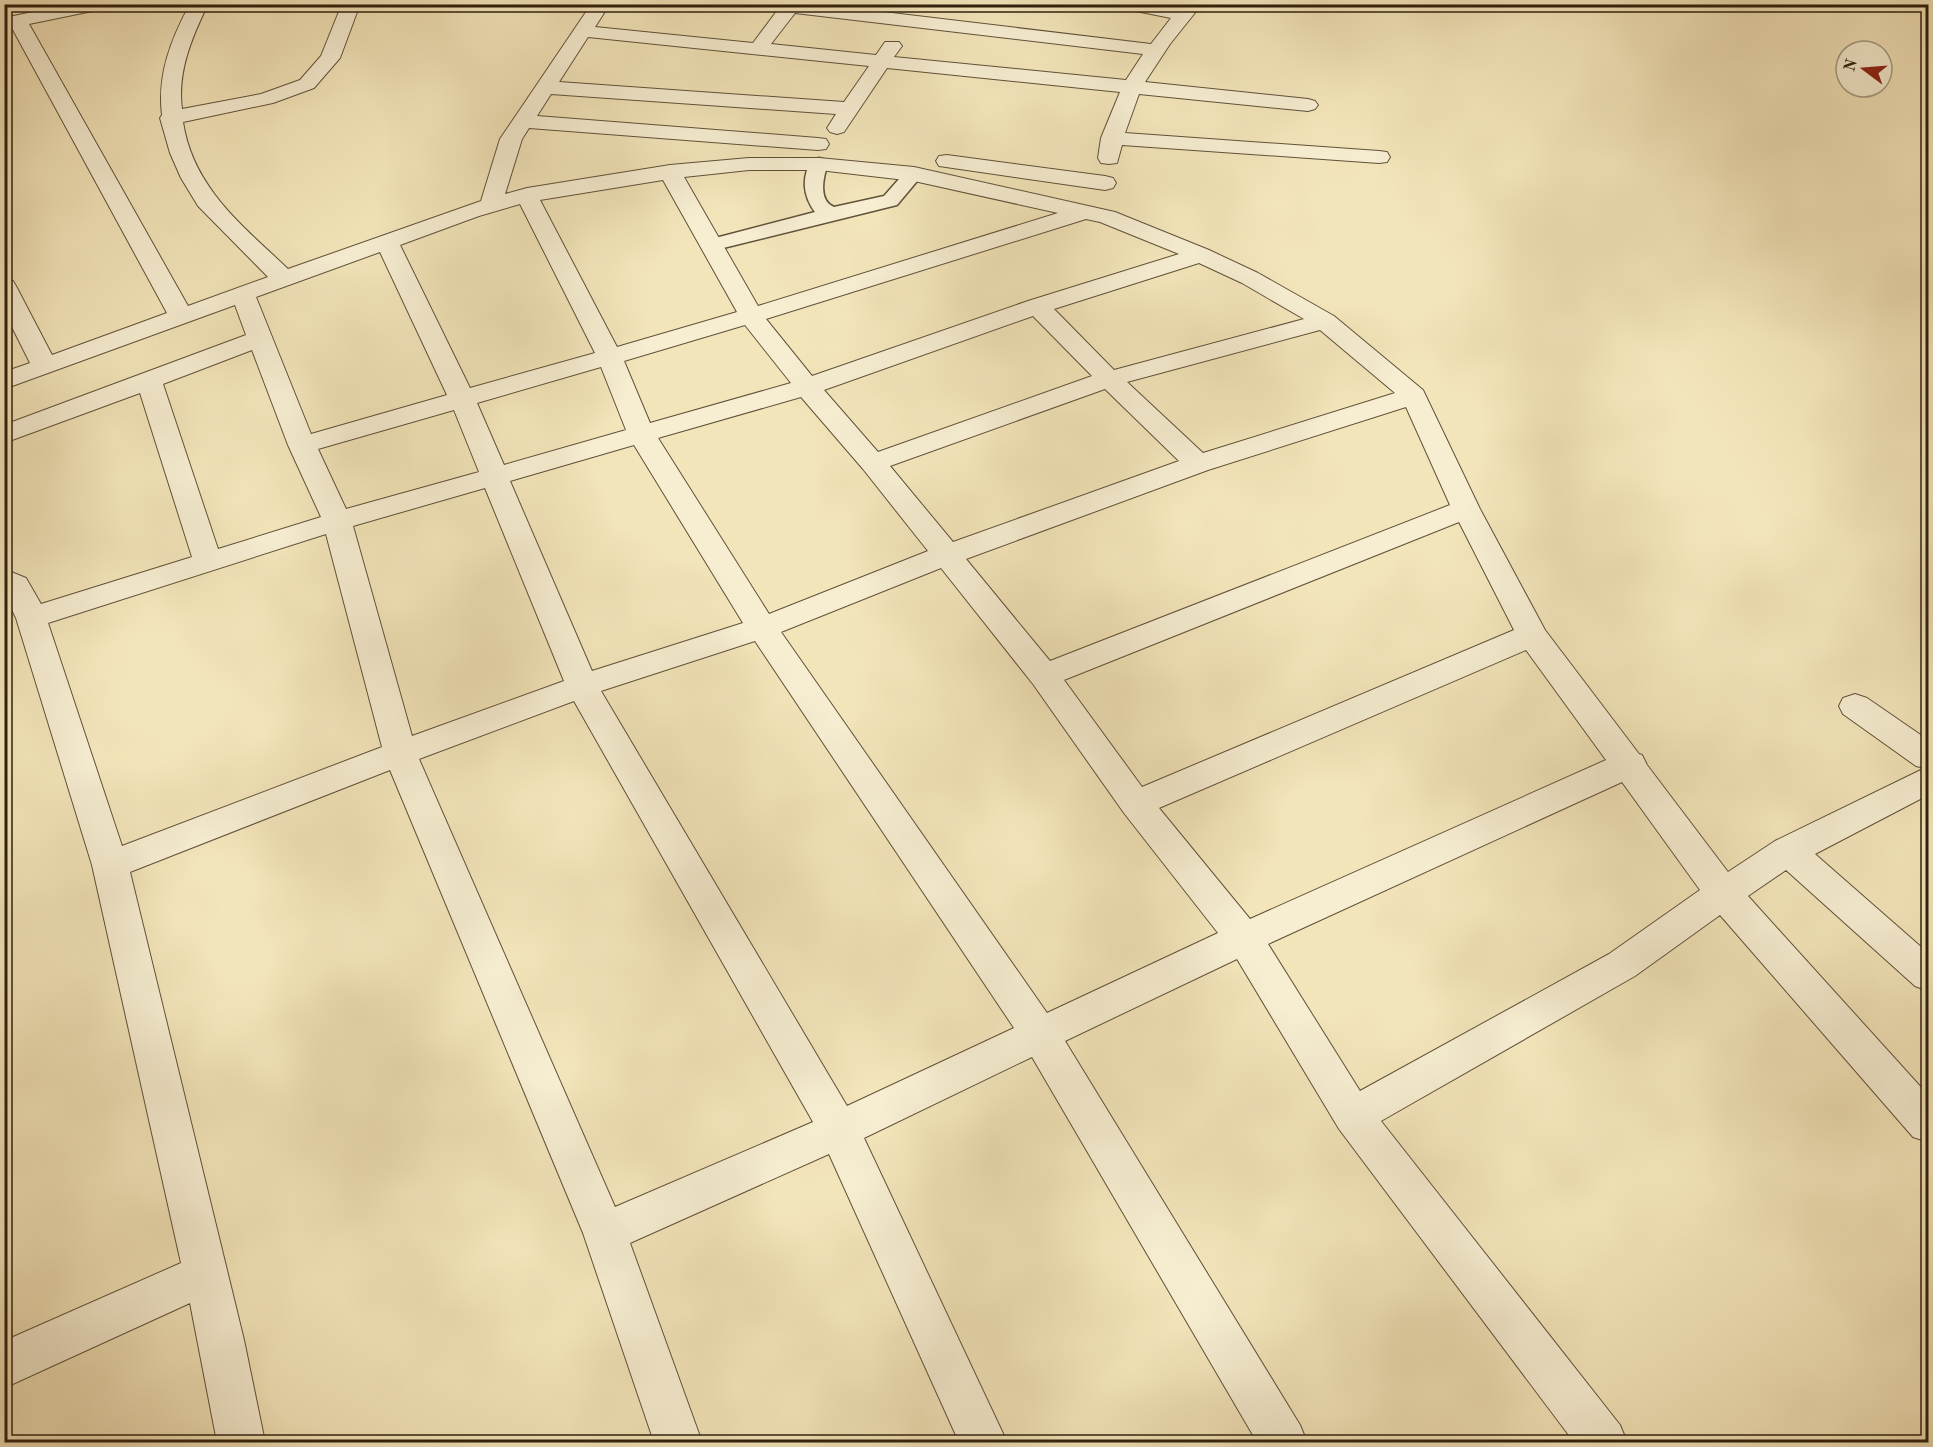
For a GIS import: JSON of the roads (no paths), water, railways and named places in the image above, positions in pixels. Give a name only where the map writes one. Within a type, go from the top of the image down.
[{"type":"street","points":[[100,4],[11,22],[182,317]]},
{"type":"street","points":[[199,4],[184,29],[171,70],[170,118],[180,156],[208,204],[285,280]]},
{"type":"street","points":[[170,118],[266,99],[307,84],[330,58],[351,4]]},
{"type":"street","points":[[1128,4],[1189,10]]},
{"type":"street","points":[[757,50],[791,6],[1155,50]]},
{"type":"street","points":[[491,204],[511,139],[597,10]]},
{"type":"street","points":[[1098,214],[1112,138],[1130,88],[1155,50],[1189,10]]},
{"type":"street","points":[[988,29],[1004,13]]},
{"type":"street","points":[[822,154],[881,61],[913,21]]},
{"type":"street","points":[[582,31],[1308,105]]},
{"type":"street","points":[[544,87],[850,109]]},
{"type":"street","points":[[521,121],[1105,183]]},
{"type":"street","points":[[1112,138],[1379,157]]},
{"type":"street","points":[[4,381],[491,204],[526,195],[670,172],[822,154],[1098,214],[1250,278],[1325,321],[1414,396],[1466,509],[1532,635],[1630,764],[1723,893],[1929,1124]]},
{"type":"street","points":[[670,172],[751,316],[807,387],[873,463],[1044,676],[1136,804],[1244,938],[1353,1116],[1603,1443]]},
{"type":"street","points":[[526,195],[609,356],[642,435],[762,628],[1041,1036],[1283,1443]]},
{"type":"street","points":[[302,445],[1098,214]]},
{"type":"street","points":[[387,241],[462,398],[582,686],[839,1130],[983,1443]]},
{"type":"street","points":[[31,618],[337,520],[807,387],[1037,306],[1200,255]]},
{"type":"street","points":[[4,286],[45,366]]},
{"type":"street","points":[[243,295],[302,445],[337,520],[400,753],[605,1233],[678,1443]]},
{"type":"street","points":[[1037,306],[1109,380],[1198,464]]},
{"type":"street","points":[[873,463],[1109,380],[1325,321]]},
{"type":"street","points":[[4,435],[261,338]]},
{"type":"street","points":[[148,381],[164,423],[208,562]]},
{"type":"street","points":[[110,866],[400,753],[582,686],[762,628],[947,555],[1198,464],[1414,396]]},
{"type":"street","points":[[1044,676],[1466,509]]},
{"type":"street","points":[[4,579],[15,583],[20,590],[31,618],[110,866],[206,1274],[241,1443]]},
{"type":"street","points":[[1136,804],[1532,635]]},
{"type":"street","points":[[1855,706],[1929,757]]},
{"type":"street","points":[[605,1233],[839,1130],[1244,938],[1630,764]]},
{"type":"street","points":[[1353,1116],[1622,965],[1723,893],[1788,851],[1929,780]]},
{"type":"street","points":[[1788,851],[1929,975]]},
{"type":"street","points":[[4,1365],[206,1274]]},
{"type":"lane","points":[[822,154],[813,184],[815,197],[823,210],[833,213]]},
{"type":"lane","points":[[711,244],[890,201],[914,174]]}]
